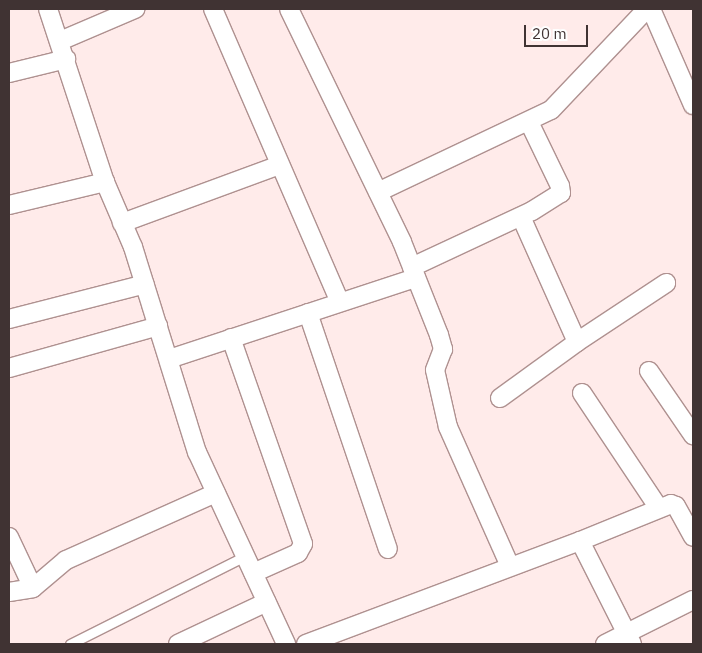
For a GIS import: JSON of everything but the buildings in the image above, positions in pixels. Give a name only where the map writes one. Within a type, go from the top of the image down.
[{"type":"street","points":[[48,9],[66,59],[104,182],[145,284],[197,452],[286,644]]},
{"type":"street","points":[[60,42],[135,9]]},
{"type":"street","points":[[213,9],[340,302]]},
{"type":"street","points":[[289,9],[378,192],[414,272],[442,349],[435,370],[448,427],[510,566]]},
{"type":"street","points":[[378,192],[551,110],[649,9],[693,105]]},
{"type":"street","points":[[9,73],[66,59]]},
{"type":"street","points":[[169,359],[340,302],[414,272],[521,216],[561,192],[560,186],[528,122]]},
{"type":"street","points":[[122,223],[280,165]]},
{"type":"street","points":[[9,205],[104,182]]},
{"type":"street","points":[[521,216],[577,342]]},
{"type":"street","points":[[500,398],[577,342],[666,283]]},
{"type":"street","points":[[9,319],[145,284]]},
{"type":"street","points":[[308,312],[388,549]]},
{"type":"street","points":[[9,368],[158,326]]},
{"type":"street","points":[[231,338],[303,544],[298,553],[253,573]]},
{"type":"street","points":[[649,370],[693,435]]},
{"type":"street","points":[[582,393],[658,507]]},
{"type":"street","points":[[9,592],[33,588],[66,560],[216,493]]},
{"type":"street","points":[[306,644],[580,541],[658,507],[671,504],[676,506],[693,537]]},
{"type":"street","points":[[9,537],[33,588]]},
{"type":"street","points":[[580,541],[629,640]]},
{"type":"street","points":[[605,644],[629,640],[693,600]]},
{"type":"street","points":[[178,644],[266,602]]},
{"type":"lane","points":[[70,644],[245,556]]}]
